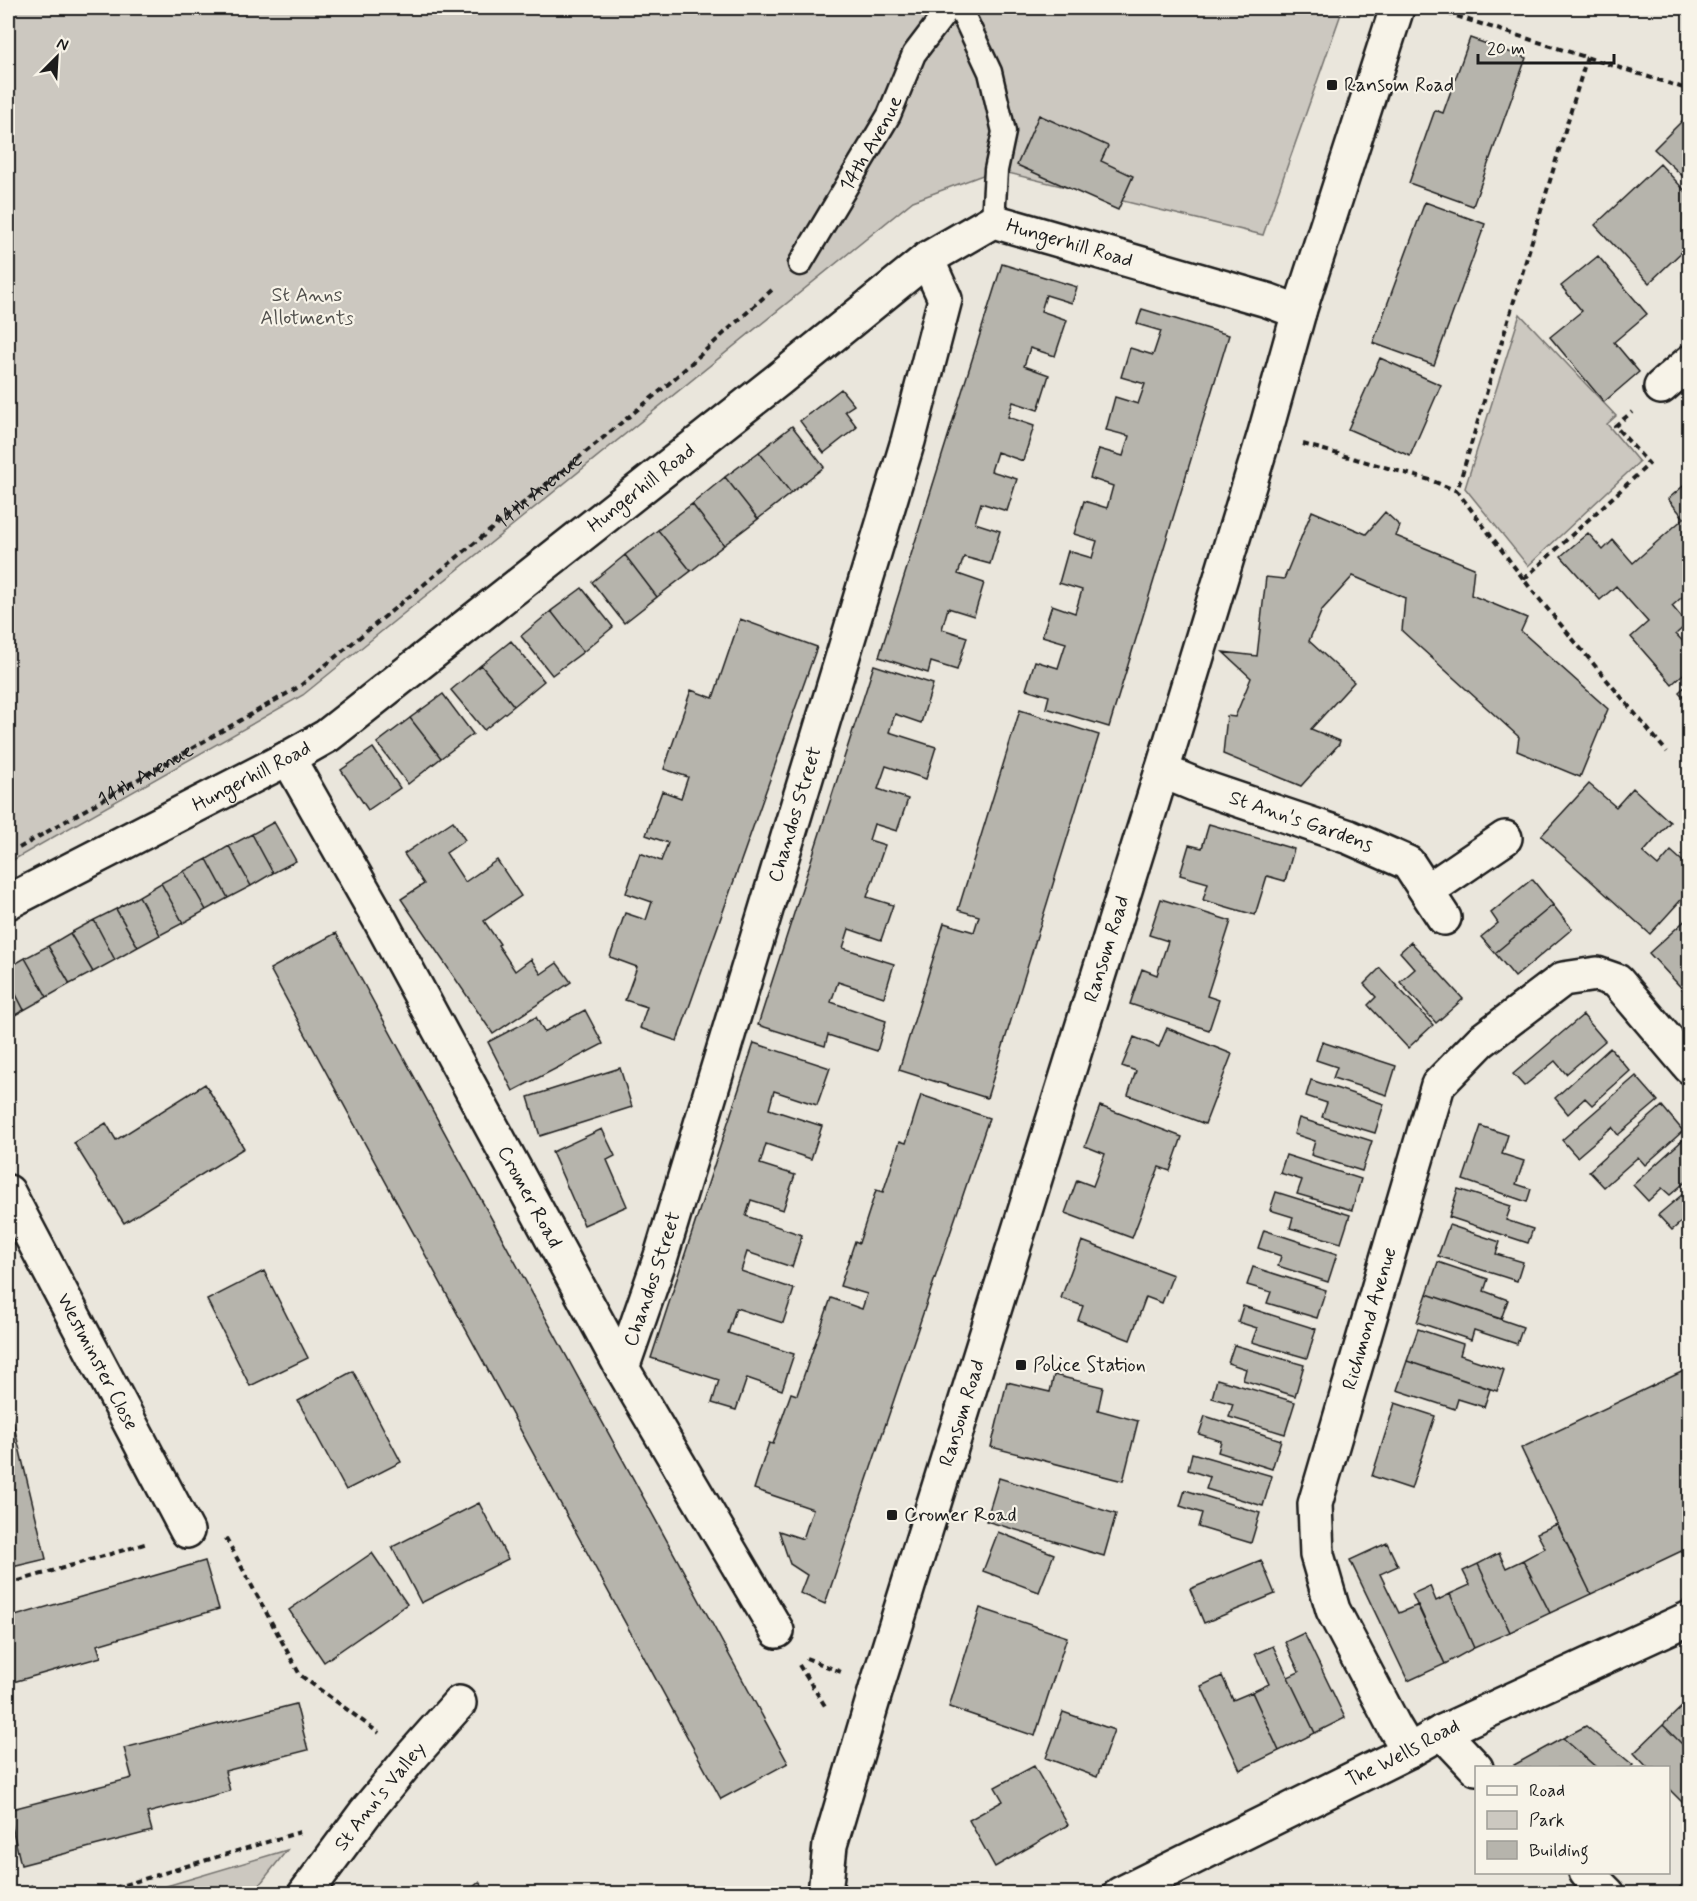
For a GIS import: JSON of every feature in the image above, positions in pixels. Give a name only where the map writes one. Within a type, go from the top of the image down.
[{"type":"street","name":"Ransom Road","points":[[825,1893],[830,1845],[877,1686],[1162,771],[1299,312],[1397,8]]},
{"type":"street","name":"Hungerhill Road","points":[[8,902],[327,736],[778,380],[927,259],[993,221],[1267,300],[1299,312]]},
{"type":"street","name":"Chandos Street","points":[[622,1368],[661,1256],[908,441],[945,299],[927,259]]},
{"type":"street","points":[[1661,387],[1689,362]]},
{"type":"street","name":"Cromer Road","points":[[288,758],[380,920],[622,1368],[777,1631]]},
{"type":"street","name":"St Ann's Gardens","points":[[1162,771],[1201,787],[1348,837],[1408,862],[1436,904],[1505,838]]},
{"type":"street","name":"Richmond Avenue","points":[[1409,1751],[1333,1610],[1317,1555],[1315,1504],[1437,1085],[1480,1041],[1563,979],[1597,974],[1617,981],[1689,1067]]},
{"type":"street","name":"Westminster Close","points":[[8,1192],[187,1531]]},
{"type":"street","name":"The Wells Road","points":[[1120,1893],[1409,1751],[1442,1732],[1689,1618]]},
{"type":"street","name":"St Ann's Valley","points":[[305,1893],[365,1812],[459,1703]]},
{"type":"street","points":[[1442,1732],[1475,1767]]},
{"type":"street","points":[[1588,1874],[1608,1893]]},
{"type":"lane","name":"14th Avenue","points":[[800,264],[889,115],[914,54],[949,8]]},
{"type":"lane","points":[[960,8],[990,72],[1004,132],[996,170],[993,221]]},
{"type":"path","points":[[1430,8],[1689,90]]},
{"type":"path","points":[[1457,491],[1587,57]]},
{"type":"path","name":"14th Avenue","points":[[18,848],[300,686],[665,387],[800,264]]},
{"type":"path","points":[[1524,579],[1648,464],[1615,426],[1661,387]]},
{"type":"path","points":[[1264,433],[1430,480],[1457,491],[1524,579],[1667,752]]},
{"type":"path","points":[[8,1584],[187,1531],[219,1525],[300,1675],[411,1757]]},
{"type":"path","points":[[777,1631],[808,1660],[877,1686]]},
{"type":"path","points":[[777,1631],[858,1755]]},
{"type":"path","points":[[94,1893],[365,1812]]},
{"type":"path","points":[[30,1885],[33,1893]]},
{"type":"green space","name":"St Anns Allotments","points":[[8,8],[1343,8],[1263,235],[996,170],[913,201],[303,695],[8,863]]},
{"type":"green space","points":[[1520,314],[1616,416],[1607,424],[1639,462],[1528,566],[1465,488]]},
{"type":"green space","points":[[287,1850],[253,1893],[143,1893]]},
{"type":"building","points":[[1470,38],[1526,58],[1473,206],[1409,183],[1435,110],[1443,113]]},
{"type":"building","points":[[1690,113],[1690,183],[1654,149]]},
{"type":"building","points":[[1039,115],[1108,146],[1101,161],[1133,176],[1118,210],[1017,165]]},
{"type":"building","points":[[1660,164],[1690,196],[1690,244],[1649,283],[1595,225]]},
{"type":"building","points":[[1425,202],[1485,224],[1434,365],[1373,343]]},
{"type":"building","points":[[1598,256],[1647,314],[1614,342],[1639,372],[1604,402],[1550,337],[1582,311],[1561,286]]},
{"type":"building","points":[[1002,264],[1077,287],[1072,303],[1046,295],[1041,311],[1067,320],[1055,356],[1030,348],[1024,366],[1049,375],[1038,410],[1013,402],[1008,417],[1034,426],[1023,461],[997,452],[991,471],[1017,479],[1007,511],[981,503],[975,523],[1000,531],[990,564],[964,557],[958,574],[984,583],[974,616],[948,608],[942,629],[967,637],[957,670],[931,662],[928,673],[879,657]]},
{"type":"building","points":[[1142,309],[1229,335],[1109,727],[1046,708],[1049,696],[1026,689],[1035,661],[1058,668],[1066,643],[1042,636],[1052,605],[1075,613],[1082,590],[1059,583],[1068,551],[1092,558],[1097,541],[1074,534],[1084,501],[1107,508],[1113,486],[1090,478],[1099,449],[1123,456],[1129,436],[1106,430],[1115,397],[1138,404],[1145,384],[1121,377],[1130,348],[1153,355],[1161,331],[1137,324]]},
{"type":"building","points":[[1380,358],[1441,385],[1410,456],[1348,429]]},
{"type":"building","points":[[841,389],[854,405],[845,411],[857,427],[824,453],[800,421]]},
{"type":"building","points":[[792,426],[824,467],[791,493],[759,452]]},
{"type":"building","points":[[759,452],[791,493],[758,519],[725,477]]},
{"type":"building","points":[[725,477],[758,519],[724,545],[692,504]]},
{"type":"building","points":[[1688,482],[1690,483],[1690,590],[1672,606],[1687,624],[1676,634],[1690,649],[1690,668],[1672,684],[1631,637],[1648,622],[1616,586],[1600,600],[1561,556],[1588,533],[1603,550],[1613,540],[1633,563],[1684,518],[1668,499]]},
{"type":"building","points":[[692,504],[724,545],[691,571],[658,530]]},
{"type":"building","points":[[1312,511],[1366,534],[1385,512],[1400,526],[1396,536],[1474,568],[1471,595],[1527,618],[1521,631],[1608,709],[1580,777],[1517,751],[1519,737],[1402,631],[1405,598],[1353,576],[1322,610],[1309,641],[1354,682],[1311,729],[1340,741],[1339,744],[1301,786],[1223,754],[1227,716],[1235,717],[1251,678],[1223,652],[1257,656],[1266,577],[1284,579]]},
{"type":"building","points":[[658,530],[691,571],[657,597],[625,555]]},
{"type":"building","points":[[625,555],[657,597],[624,623],[592,582]]},
{"type":"building","points":[[582,588],[613,627],[583,652],[551,611]]},
{"type":"building","points":[[551,611],[583,652],[552,675],[521,636]]},
{"type":"building","points":[[740,619],[817,647],[677,1041],[640,1028],[647,1007],[625,1000],[637,967],[610,957],[625,913],[646,920],[652,902],[626,893],[640,853],[661,861],[668,843],[646,835],[662,791],[681,798],[688,777],[664,769],[691,690],[713,698]]},
{"type":"building","points":[[511,641],[544,681],[514,706],[481,665]]},
{"type":"building","points":[[481,665],[514,706],[484,730],[451,690]]},
{"type":"building","points":[[874,665],[933,684],[921,723],[895,714],[889,732],[936,747],[926,779],[886,766],[878,789],[908,799],[897,831],[874,824],[869,840],[885,845],[867,897],[893,905],[881,940],[849,929],[843,948],[894,964],[884,997],[838,982],[831,1002],[886,1021],[877,1051],[828,1035],[825,1046],[758,1025]]},
{"type":"building","points":[[1690,682],[1690,704],[1679,692]]},
{"type":"building","points":[[443,694],[473,734],[441,758],[410,718]]},
{"type":"building","points":[[1020,710],[1099,735],[987,1098],[899,1070],[944,923],[974,932],[979,916],[958,910]]},
{"type":"building","points":[[410,718],[441,758],[408,784],[377,743]]},
{"type":"building","points":[[373,748],[400,788],[368,810],[341,770]]},
{"type":"building","points":[[1589,784],[1616,807],[1633,788],[1670,822],[1643,853],[1658,866],[1671,851],[1690,868],[1690,890],[1650,934],[1541,836]]},
{"type":"building","points":[[453,821],[465,840],[446,853],[465,882],[497,860],[521,896],[484,921],[515,971],[531,959],[541,974],[557,963],[571,982],[493,1034],[401,899],[424,884],[404,854]]},
{"type":"building","points":[[274,822],[296,861],[273,873],[252,834]]},
{"type":"building","points":[[1209,824],[1294,849],[1285,881],[1267,876],[1255,915],[1203,900],[1208,883],[1180,875],[1189,845],[1202,848]]},
{"type":"building","points":[[252,834],[273,873],[251,886],[229,846]]},
{"type":"building","points":[[229,846],[251,886],[228,898],[207,859]]},
{"type":"building","points":[[207,859],[228,898],[206,910],[184,871]]},
{"type":"building","points":[[184,871],[206,910],[183,923],[161,883]]},
{"type":"building","points":[[1532,879],[1553,905],[1495,953],[1481,937],[1498,923],[1491,913]]},
{"type":"building","points":[[161,883],[183,923],[160,935],[139,896]]},
{"type":"building","points":[[139,896],[160,935],[138,947],[116,909]]},
{"type":"building","points":[[1161,899],[1231,921],[1207,996],[1219,1000],[1209,1030],[1130,1004],[1142,969],[1157,975],[1168,941],[1149,935]]},
{"type":"building","points":[[1553,905],[1572,929],[1515,977],[1495,953]]},
{"type":"building","points":[[116,909],[138,947],[115,960],[94,920]]},
{"type":"building","points":[[1690,916],[1690,997],[1649,953]]},
{"type":"building","points":[[94,920],[115,960],[93,972],[70,933]]},
{"type":"building","points":[[70,933],[93,972],[70,984],[48,946]]},
{"type":"building","points":[[336,933],[788,1763],[721,1799],[270,969]]},
{"type":"building","points":[[1411,942],[1463,999],[1436,1023],[1400,982],[1415,969],[1400,952]]},
{"type":"building","points":[[48,946],[70,984],[47,997],[25,958]]},
{"type":"building","points":[[25,958],[47,997],[24,1010],[8,979],[8,968]]},
{"type":"building","points":[[1380,968],[1433,1025],[1408,1048],[1368,1005],[1376,997],[1364,984]]},
{"type":"building","points":[[8,979],[24,1010],[8,1019]]},
{"type":"building","points":[[585,1010],[603,1044],[513,1091],[488,1042],[536,1017],[544,1032]]},
{"type":"building","points":[[1583,1015],[1605,1041],[1566,1074],[1555,1061],[1524,1086],[1513,1074]]},
{"type":"building","points":[[1167,1028],[1232,1054],[1205,1124],[1128,1095],[1136,1071],[1122,1066],[1134,1037],[1159,1047]]},
{"type":"building","points":[[1322,1042],[1396,1066],[1387,1095],[1333,1078],[1337,1067],[1316,1060]]},
{"type":"building","points":[[754,1043],[830,1068],[817,1105],[774,1091],[769,1109],[822,1126],[811,1159],[766,1144],[760,1164],[795,1175],[783,1210],[751,1200],[746,1216],[802,1235],[792,1267],[747,1252],[741,1271],[794,1289],[783,1323],[736,1308],[728,1333],[794,1354],[782,1390],[747,1378],[736,1410],[712,1403],[719,1380],[651,1358]]},
{"type":"building","points":[[1610,1048],[1630,1071],[1592,1105],[1585,1098],[1568,1114],[1555,1098]]},
{"type":"building","points":[[620,1068],[632,1107],[540,1136],[528,1097]]},
{"type":"building","points":[[1636,1076],[1658,1101],[1618,1135],[1612,1127],[1577,1157],[1562,1140]]},
{"type":"building","points":[[1311,1080],[1384,1104],[1375,1133],[1322,1117],[1327,1103],[1306,1096]]},
{"type":"building","points":[[205,1084],[244,1148],[124,1223],[74,1143],[106,1123],[116,1140]]},
{"type":"building","points":[[921,1095],[989,1118],[825,1604],[800,1593],[807,1575],[790,1564],[779,1531],[803,1539],[813,1509],[754,1489],[769,1443],[773,1444],[791,1393],[797,1395],[831,1298],[862,1309],[867,1294],[840,1286],[855,1241],[859,1243],[876,1190],[883,1192],[900,1141],[906,1143]]},
{"type":"building","points":[[1100,1106],[1182,1137],[1170,1171],[1159,1167],[1132,1238],[1065,1213],[1077,1180],[1093,1186],[1105,1154],[1085,1146]]},
{"type":"building","points":[[1662,1106],[1683,1131],[1645,1165],[1638,1157],[1604,1187],[1589,1171]]},
{"type":"building","points":[[1299,1118],[1372,1141],[1362,1171],[1311,1155],[1315,1141],[1294,1134]]},
{"type":"building","points":[[1481,1126],[1508,1135],[1502,1154],[1524,1161],[1516,1184],[1531,1189],[1527,1202],[1463,1180]]},
{"type":"building","points":[[602,1129],[615,1156],[607,1160],[627,1206],[584,1225],[552,1152]]},
{"type":"building","points":[[1686,1137],[1690,1141],[1690,1178],[1670,1195],[1662,1188],[1648,1201],[1633,1185]]},
{"type":"building","points":[[1286,1155],[1361,1179],[1352,1210],[1297,1194],[1302,1180],[1280,1173]]},
{"type":"building","points":[[1690,1188],[1690,1223],[1686,1218],[1672,1230],[1658,1215]]},
{"type":"building","points":[[1458,1189],[1511,1206],[1506,1220],[1533,1229],[1528,1243],[1449,1217]]},
{"type":"building","points":[[1276,1192],[1350,1215],[1341,1243],[1290,1228],[1293,1217],[1270,1210]]},
{"type":"building","points":[[1449,1225],[1500,1242],[1496,1254],[1523,1262],[1517,1281],[1438,1256]]},
{"type":"building","points":[[1264,1230],[1337,1254],[1328,1282],[1278,1266],[1281,1256],[1258,1248]]},
{"type":"building","points":[[1082,1241],[1173,1275],[1162,1303],[1146,1297],[1130,1340],[1078,1320],[1083,1306],[1061,1298]]},
{"type":"building","points":[[1438,1262],[1488,1279],[1484,1291],[1508,1300],[1501,1319],[1427,1294]]},
{"type":"building","points":[[1253,1267],[1326,1290],[1317,1318],[1267,1303],[1271,1292],[1247,1285]]},
{"type":"building","points":[[264,1271],[308,1358],[250,1386],[207,1300]]},
{"type":"building","points":[[1427,1294],[1523,1327],[1517,1344],[1474,1330],[1471,1340],[1417,1322]]},
{"type":"building","points":[[1243,1306],[1316,1329],[1307,1358],[1252,1342],[1257,1328],[1238,1322]]},
{"type":"building","points":[[1418,1329],[1463,1344],[1460,1355],[1504,1370],[1497,1391],[1407,1361]]},
{"type":"building","points":[[1234,1345],[1304,1365],[1295,1396],[1243,1380],[1246,1369],[1228,1363]]},
{"type":"building","points":[[1407,1361],[1490,1389],[1484,1407],[1458,1399],[1455,1409],[1397,1390]]},
{"type":"building","points":[[1690,1368],[1690,1547],[1591,1594],[1521,1448]]},
{"type":"building","points":[[353,1371],[401,1462],[346,1490],[298,1401]]},
{"type":"building","points":[[1054,1375],[1103,1387],[1098,1410],[1138,1421],[1123,1481],[991,1447],[1007,1382],[1050,1392]]},
{"type":"building","points":[[1217,1379],[1295,1402],[1285,1434],[1229,1417],[1233,1404],[1212,1398]]},
{"type":"building","points":[[8,1401],[46,1559],[8,1568]]},
{"type":"building","points":[[1395,1403],[1435,1416],[1411,1489],[1372,1476]]},
{"type":"building","points":[[1205,1416],[1281,1440],[1272,1469],[1218,1452],[1221,1441],[1199,1434]]},
{"type":"building","points":[[1192,1453],[1272,1476],[1263,1506],[1206,1489],[1210,1477],[1188,1470]]},
{"type":"building","points":[[999,1478],[1116,1514],[1104,1556],[986,1521]]},
{"type":"building","points":[[1185,1490],[1260,1513],[1251,1543],[1198,1527],[1202,1513],[1180,1506]]},
{"type":"building","points":[[479,1503],[508,1559],[421,1603],[392,1547]]},
{"type":"building","points":[[1557,1524],[1591,1594],[1550,1613],[1523,1560],[1545,1548],[1537,1533]]},
{"type":"building","points":[[998,1532],[1054,1554],[1039,1592],[983,1571]]},
{"type":"building","points":[[1387,1543],[1398,1566],[1380,1574],[1399,1613],[1418,1605],[1445,1664],[1408,1681],[1350,1560]]},
{"type":"building","points":[[372,1553],[407,1604],[324,1662],[289,1610]]},
{"type":"building","points":[[1499,1553],[1506,1568],[1523,1560],[1550,1613],[1510,1632],[1478,1564]]},
{"type":"building","points":[[1261,1560],[1275,1594],[1204,1623],[1190,1589]]},
{"type":"building","points":[[205,1561],[219,1609],[97,1645],[101,1657],[13,1682],[8,1662],[8,1618]]},
{"type":"building","points":[[1478,1564],[1510,1632],[1474,1648],[1450,1594],[1470,1585],[1463,1571]]},
{"type":"building","points":[[1430,1586],[1436,1601],[1450,1594],[1474,1648],[1445,1664],[1412,1594]]},
{"type":"building","points":[[980,1608],[1067,1637],[1035,1736],[949,1707]]},
{"type":"building","points":[[1304,1633],[1345,1718],[1315,1733],[1288,1677],[1299,1672],[1285,1642]]},
{"type":"building","points":[[1273,1646],[1315,1733],[1279,1751],[1252,1692],[1269,1684],[1255,1654]]},
{"type":"building","points":[[1222,1676],[1233,1700],[1252,1692],[1279,1751],[1240,1770],[1201,1686]]},
{"type":"building","points":[[1690,1699],[1690,1752],[1663,1725]]},
{"type":"building","points":[[296,1704],[308,1750],[225,1771],[230,1791],[147,1813],[152,1831],[21,1865],[8,1810],[132,1778],[124,1748]]},
{"type":"building","points":[[1063,1712],[1114,1730],[1097,1777],[1046,1758]]},
{"type":"building","points":[[1663,1725],[1690,1752],[1690,1805],[1687,1807],[1670,1790],[1670,1766],[1646,1766],[1634,1753]]},
{"type":"building","points":[[1586,1726],[1633,1765],[1595,1766],[1563,1738]]},
{"type":"building","points":[[1563,1738],[1595,1766],[1515,1766]]},
{"type":"building","points":[[1034,1766],[1068,1825],[995,1867],[969,1820],[1003,1801],[995,1787]]},
{"type":"building","points":[[1690,1877],[1690,1894],[1681,1894],[1677,1890]]},
{"type":"building","points":[[479,1882],[488,1894],[465,1894]]},
{"type":"place","name":"Ransom Road","points":[[1332,85]]},
{"type":"place","name":"Police Station","points":[[1021,1365]]},
{"type":"place","name":"Cromer Road","points":[[892,1515]]}]
